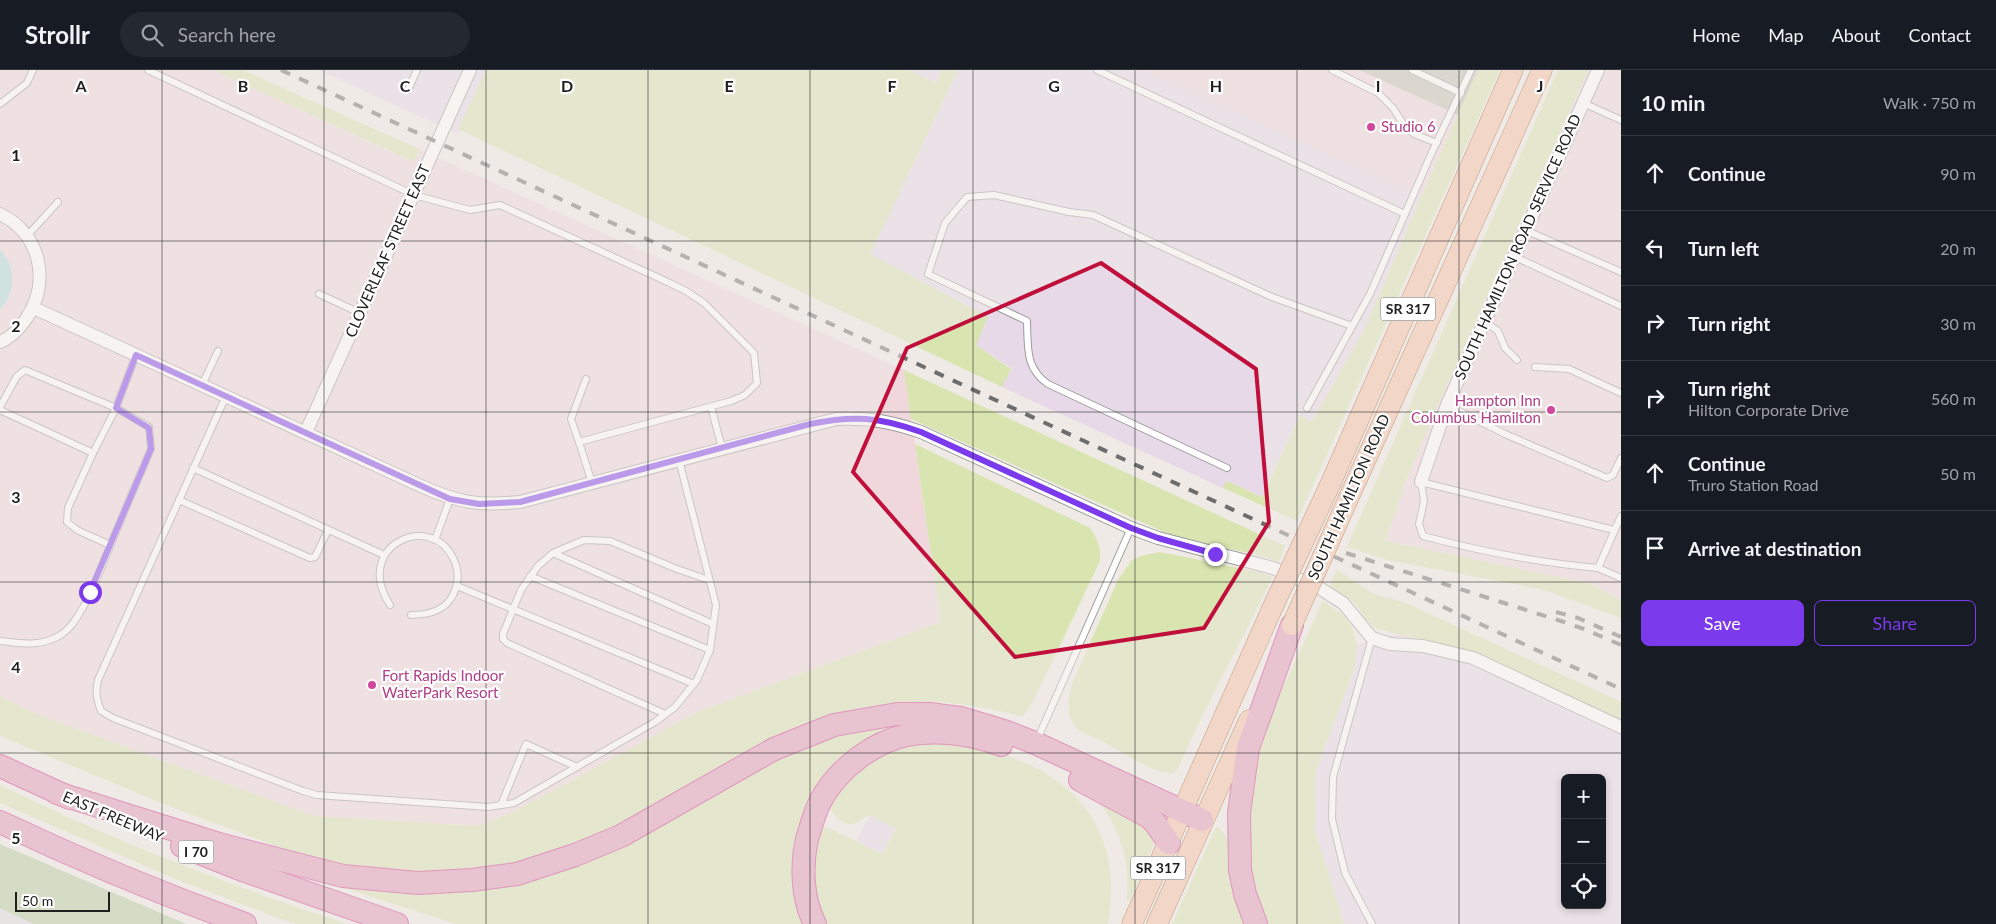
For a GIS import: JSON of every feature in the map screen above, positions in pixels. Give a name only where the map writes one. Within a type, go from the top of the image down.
[{"type":"highway","points":[[1256,924],[1245,894],[1240,870],[1239,813],[1248,748],[1292,625]]},
{"type":"highway","points":[[56,793],[219,844],[343,876],[418,883],[463,881],[517,874],[575,855],[621,836],[774,749],[834,725],[897,714],[929,714],[961,718],[1004,731],[1035,743],[1193,816]]},
{"type":"highway","points":[[816,924],[811,916],[805,887],[803,855],[810,828],[821,800],[839,775],[861,756],[882,745],[907,736],[956,735],[992,742],[1055,766],[1149,817],[1169,843]]},
{"type":"highway","name":"EAST FREEWAY","points":[[0,766],[56,793],[245,871],[397,924]]},
{"type":"highway","points":[[0,822],[42,842],[158,891],[245,924]]},
{"type":"main road","name":"SOUTH HAMILTON ROAD","points":[[1157,924],[1193,816],[1271,612],[1513,70]]},
{"type":"main road","name":"SOUTH HAMILTON ROAD","points":[[1132,924],[1169,843],[1193,816],[1292,625],[1348,497],[1542,70]]},
{"type":"street","name":"CLOVERLEAF STREET EAST","points":[[306,432],[470,70]]},
{"type":"street","name":"SOUTH HAMILTON ROAD SERVICE ROAD","points":[[1421,482],[1446,405],[1598,70]]},
{"type":"street","points":[[0,214],[11,219],[27,236],[38,259],[40,284],[34,308],[22,326],[0,342]]},
{"type":"street","points":[[34,308],[450,499],[479,504],[510,503],[836,419],[866,418],[893,422],[921,432],[1131,528],[1158,538],[1273,568],[1297,578],[1343,602],[1372,638],[1390,644],[1423,646],[1473,658],[1621,727]]},
{"type":"lane","points":[[0,104],[27,83],[33,70]]},
{"type":"lane","points":[[148,70],[414,195],[470,210],[500,206],[659,278],[698,299],[754,353],[757,382],[745,395],[579,442]]},
{"type":"lane","points":[[408,90],[417,70]]},
{"type":"lane","points":[[1097,70],[1405,214]]},
{"type":"lane","points":[[1332,70],[1378,93],[1393,108],[1404,125],[1414,134],[1437,143]]},
{"type":"lane","points":[[1412,70],[1423,72],[1461,94]]},
{"type":"lane","points":[[1307,408],[1370,294],[1437,143],[1472,70]]},
{"type":"lane","points":[[1583,103],[1621,120]]},
{"type":"lane","points":[[1227,468],[1048,384],[1040,378],[1028,359],[1027,321],[928,274],[945,223],[967,197],[994,195],[1069,212],[1093,215],[1272,297],[1352,326]]},
{"type":"lane","points":[[27,236],[58,202]]},
{"type":"lane","points":[[1525,230],[1621,272]]},
{"type":"lane","points":[[1513,256],[1621,306]]},
{"type":"lane","points":[[319,294],[360,313]]},
{"type":"lane","points":[[1484,321],[1498,331],[1505,348],[1517,360]]},
{"type":"lane","points":[[202,385],[218,351]]},
{"type":"lane","points":[[110,545],[77,530],[67,522],[68,508],[116,408],[136,355]]},
{"type":"lane","points":[[1535,367],[1569,369],[1621,394]]},
{"type":"lane","points":[[0,641],[22,644],[45,642],[64,633],[82,608],[151,449],[149,428],[116,408],[25,370],[17,376],[0,409],[93,453]]},
{"type":"lane","points":[[586,379],[571,418],[592,483]]},
{"type":"lane","points":[[226,396],[98,680],[97,697],[101,711],[113,718],[303,792],[317,795],[488,807],[514,803],[654,722],[675,707],[694,684],[710,650],[716,605],[679,460]]},
{"type":"lane","points":[[1446,405],[1505,434],[1607,478],[1613,475],[1621,458]]},
{"type":"lane","points":[[711,406],[722,448]]},
{"type":"lane","points":[[193,468],[384,555]]},
{"type":"lane","points":[[1614,530],[1421,482],[1424,501],[1418,524],[1423,536],[1458,545],[1564,565],[1598,568],[1621,578]]},
{"type":"lane","points":[[434,540],[450,499]]},
{"type":"lane","points":[[179,500],[310,558],[315,558],[328,530]]},
{"type":"lane","points":[[1598,568],[1621,516]]},
{"type":"lane","points":[[1035,743],[1131,528]]},
{"type":"lane","points":[[390,605],[380,588],[378,577],[384,555],[391,546],[406,538],[423,536],[434,540],[444,546],[451,554],[456,564],[457,586],[449,601],[436,612],[425,615],[411,615]]},
{"type":"lane","points":[[665,714],[507,643],[503,639],[503,634],[521,590],[538,566],[553,553],[584,540],[610,541],[676,569],[709,580]]},
{"type":"lane","points":[[553,553],[713,624]]},
{"type":"lane","points":[[530,576],[710,650]]},
{"type":"lane","points":[[457,586],[694,684]]},
{"type":"lane","points":[[1372,638],[1332,777],[1332,819],[1345,873],[1372,924]]},
{"type":"lane","points":[[501,805],[526,744],[577,767]]},
{"type":"highlighted area","points":[[1101,263],[1256,369],[1269,522],[1204,628],[1015,657],[853,472],[907,348]]},
{"type":"shaded area","points":[[0,70],[213,70],[413,162],[419,149],[904,370],[941,622],[700,711],[513,812],[478,826],[314,816],[36,714],[0,696]]},
{"type":"shaded area","points":[[318,70],[487,70],[458,134]]},
{"type":"shaded area","points":[[908,70],[942,70],[936,83]]},
{"type":"shaded area","points":[[958,70],[1143,70],[1421,197],[1364,330],[1312,423],[1299,416],[1262,497],[1227,481],[1223,488],[1002,387],[1011,368],[976,345],[870,254]]},
{"type":"shaded area","points":[[1143,70],[1359,70],[1458,115],[1421,197]]},
{"type":"shaded area","points":[[1359,70],[1478,70],[1458,115]]},
{"type":"shaded area","points":[[1588,70],[1621,70],[1621,600],[1591,584],[1386,541],[1403,488],[1430,423]]},
{"type":"shaded area","points":[[1396,634],[1454,647],[1621,724],[1621,924],[1344,924],[1315,830],[1316,771],[1355,667],[1357,644]]},
{"type":"shaded area","points":[[870,815],[896,828],[882,854],[856,841]]},
{"type":"shaded area","points":[[0,908],[34,924],[0,924]]},
{"type":"green space","points":[[213,70],[243,70],[419,149],[414,162]]},
{"type":"green space","points":[[486,70],[908,70],[936,83],[942,70],[958,70],[870,254],[988,317],[976,345],[1011,369],[1002,387],[458,129]]},
{"type":"green space","points":[[1478,70],[1500,70],[1297,521],[1223,488],[1227,481],[1262,497],[1300,415],[1312,422],[1364,330]]},
{"type":"green space","points":[[1558,70],[1588,70],[1430,423],[1403,488],[1386,541],[1591,584],[1621,600],[1621,618],[1541,589],[1387,560],[1347,547]]},
{"type":"green space","points":[[904,370],[1285,546],[1279,562],[1266,557],[1173,536],[911,419]]},
{"type":"green space","points":[[915,444],[1090,528],[1097,540],[1100,561],[1033,702],[1024,715],[1020,716],[954,703],[893,703],[863,707],[803,725],[771,738],[588,842],[515,863],[466,870],[423,873],[377,870],[333,863],[287,850],[171,807],[0,736],[0,696],[36,714],[314,816],[478,826],[513,812],[700,711],[941,622]]},
{"type":"green space","points":[[1160,552],[1258,572],[1273,577],[1200,720],[1178,769],[1174,773],[1155,770],[1081,731],[1071,720],[1069,708],[1069,696],[1074,679],[1118,580],[1131,561],[1140,556]]},
{"type":"green space","points":[[1337,570],[1374,594],[1406,603],[1621,702],[1621,724],[1454,647],[1377,629],[1367,621],[1355,603],[1329,586]]},
{"type":"green space","points":[[1323,601],[1342,614],[1351,625],[1357,644],[1355,667],[1316,771],[1315,830],[1344,924],[1268,924],[1255,887],[1247,840],[1259,739]]},
{"type":"green space","points":[[904,722],[924,728],[818,794],[808,924],[456,924],[341,887],[343,883],[518,883],[759,763],[822,736]]},
{"type":"green space","points":[[946,742],[999,753],[1028,764],[1053,778],[1074,796],[1091,816],[1102,839],[1109,864],[1111,893],[1108,924],[824,924],[817,909],[811,863],[819,827],[829,828],[882,854],[896,829],[870,815],[855,823],[845,823],[831,811],[830,803],[832,799],[851,777],[875,759],[902,748]]},
{"type":"green space","points":[[1064,765],[1158,834],[1129,902],[1127,901],[1128,880],[1125,860],[1121,842],[1114,825],[1093,795]]},
{"type":"green space","points":[[0,785],[127,843],[259,894],[347,924],[296,924],[178,880],[0,803]]},
{"type":"green space","points":[[1216,827],[1223,832],[1228,840],[1235,880],[1248,924],[1172,924]]},
{"type":"green space","points":[[0,844],[186,924],[34,924],[0,908]]},
{"type":"water","points":[[0,250],[9,263],[12,280],[9,296],[0,309]]},
{"type":"railway","points":[[281,70],[1621,689]]},
{"type":"railway","points":[[1346,553],[1561,621],[1621,645]]},
{"type":"railway","points":[[1556,612],[1578,618],[1621,637]]},
{"type":"place","name":"Studio 6","points":[[1371,127]]},
{"type":"place","name":"Hampton Inn Columbus Hamilton","points":[[1551,410]]},
{"type":"place","name":"Fort Rapids Indoor WaterPark Resort","points":[[372,685]]},
{"type":"route","points":[[90,592],[151,449],[149,428],[116,408],[136,355],[450,499],[479,504],[520,502],[810,424],[836,419],[866,418],[893,422],[921,432],[1131,528],[1158,538],[1215,554]]}]
